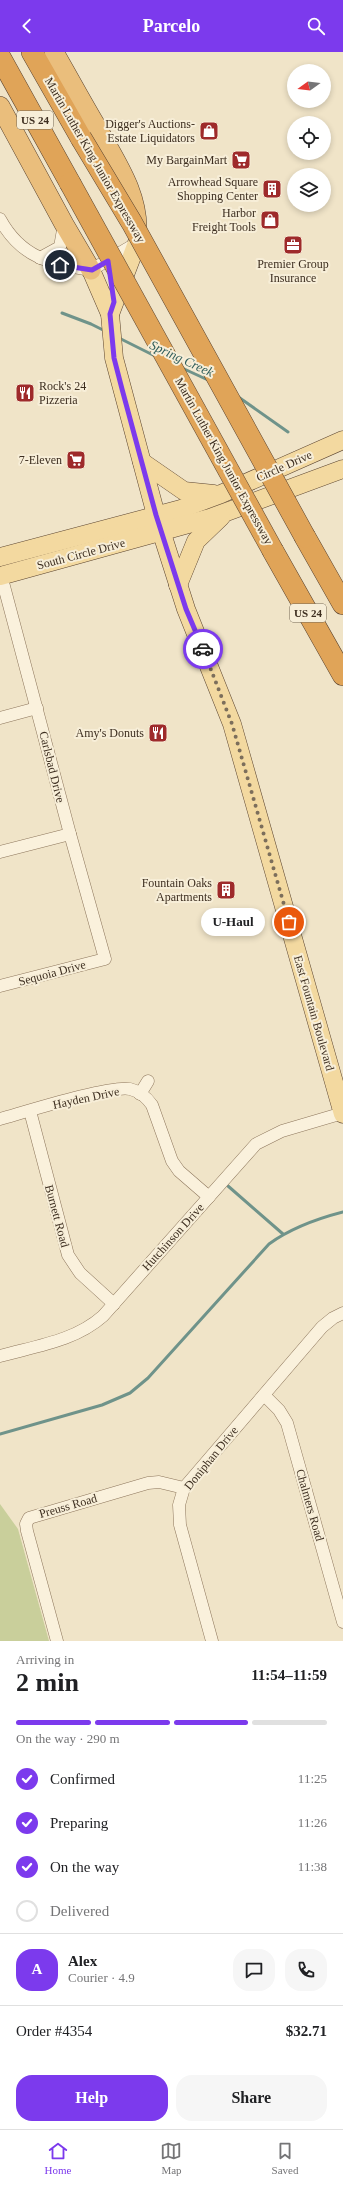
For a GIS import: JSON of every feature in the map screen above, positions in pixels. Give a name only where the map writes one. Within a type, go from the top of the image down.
[{"type":"highway","name":"Martin Luther King Junior Expressway","points":[[32,52],[136,230],[343,604]]},
{"type":"highway","points":[[54,52],[124,176],[134,198],[138,223],[137,243]]},
{"type":"highway","name":"Martin Luther King Junior Expressway","points":[[0,57],[343,675]]},
{"type":"highway","points":[[0,106],[64,224],[92,270]]},
{"type":"main road","name":"East Fountain Boulevard","points":[[137,243],[112,308],[114,358],[156,515],[178,585],[232,724],[343,1114]]},
{"type":"main road","points":[[108,261],[112,308]]},
{"type":"main road","name":"East Fountain Boulevard","points":[[92,270],[112,308]]},
{"type":"main road","name":"Circle Drive","points":[[156,515],[181,509],[221,494],[343,440]]},
{"type":"main road","points":[[142,462],[184,491],[221,494]]},
{"type":"main road","name":"Circle Drive","points":[[162,533],[228,512],[343,469]]},
{"type":"main road","points":[[178,585],[196,541],[228,512]]},
{"type":"main road","name":"South Circle Drive","points":[[0,557],[156,515]]},
{"type":"main road","name":"South Circle Drive","points":[[1,576],[162,533]]},
{"type":"street","points":[[0,219],[11,238],[30,253],[60,265],[92,270],[137,243]]},
{"type":"street","points":[[40,258],[60,248],[64,224]]},
{"type":"street","name":"Carlsbad Drive","points":[[1,576],[105,959]]},
{"type":"street","points":[[0,718],[37,708]]},
{"type":"street","points":[[0,852],[70,834]]},
{"type":"street","name":"Sequoia Drive","points":[[0,986],[105,959]]},
{"type":"street","points":[[148,1081],[140,1094],[152,1105],[172,1161],[179,1170],[209,1197]]},
{"type":"street","name":"Hayden Drive","points":[[0,1119],[107,1091],[129,1089],[140,1094]]},
{"type":"street","name":"Burnett Road","points":[[30,1111],[68,1255],[80,1273],[114,1304]]},
{"type":"street","name":"Hutchinson Drive","points":[[0,1356],[78,1334],[90,1328],[114,1304],[256,1144],[282,1131],[343,1114]]},
{"type":"street","name":"Doniphan Drive","points":[[212,1641],[180,1525],[179,1506],[184,1488],[322,1327],[333,1318],[343,1313]]},
{"type":"street","name":"Chalmers Road","points":[[264,1395],[279,1410],[287,1423],[343,1622]]},
{"type":"street","name":"Preuss Road","points":[[57,1641],[27,1531],[26,1524],[29,1518],[148,1483],[159,1482],[184,1488]]},
{"type":"green space","points":[[0,1504],[18,1529],[49,1641],[0,1641]]},
{"type":"waterway","name":"Spring Creek","points":[[62,313],[105,331]]},
{"type":"waterway","name":"Spring Creek","points":[[119,338],[155,356]]},
{"type":"waterway","name":"Spring Creek","points":[[182,368],[208,380]]},
{"type":"waterway","name":"Spring Creek","points":[[237,396],[288,432]]},
{"type":"waterway","points":[[228,1186],[283,1234]]},
{"type":"waterway","points":[[0,1434],[102,1405],[130,1393],[148,1378],[269,1244],[286,1233],[304,1225],[343,1212]]},
{"type":"way so far","points":[[203,649],[232,724],[289,922]]},
{"type":"place","name":"Digger's Auctions- Estate Liquidators","points":[[209,131]]},
{"type":"place","name":"My BargainMart","points":[[241,160]]},
{"type":"place","name":"Arrowhead Square Shopping Center","points":[[272,189]]},
{"type":"place","name":"Harbor Freight Tools","points":[[270,220]]},
{"type":"place","name":"Premier Group Insurance","points":[[293,245]]},
{"type":"place","name":"Rock's 24 Pizzeria","points":[[25,393]]},
{"type":"place","name":"7-Eleven","points":[[76,460]]},
{"type":"place","name":"Amy's Donuts","points":[[158,733]]},
{"type":"place","name":"Fountain Oaks Apartments","points":[[226,890]]},
{"type":"place","name":"U-Haul","points":[[289,922]]},
{"type":"route","points":[[60,265],[92,270],[108,261],[114,302],[110,314],[114,358],[156,515],[186,609],[203,649]]}]
